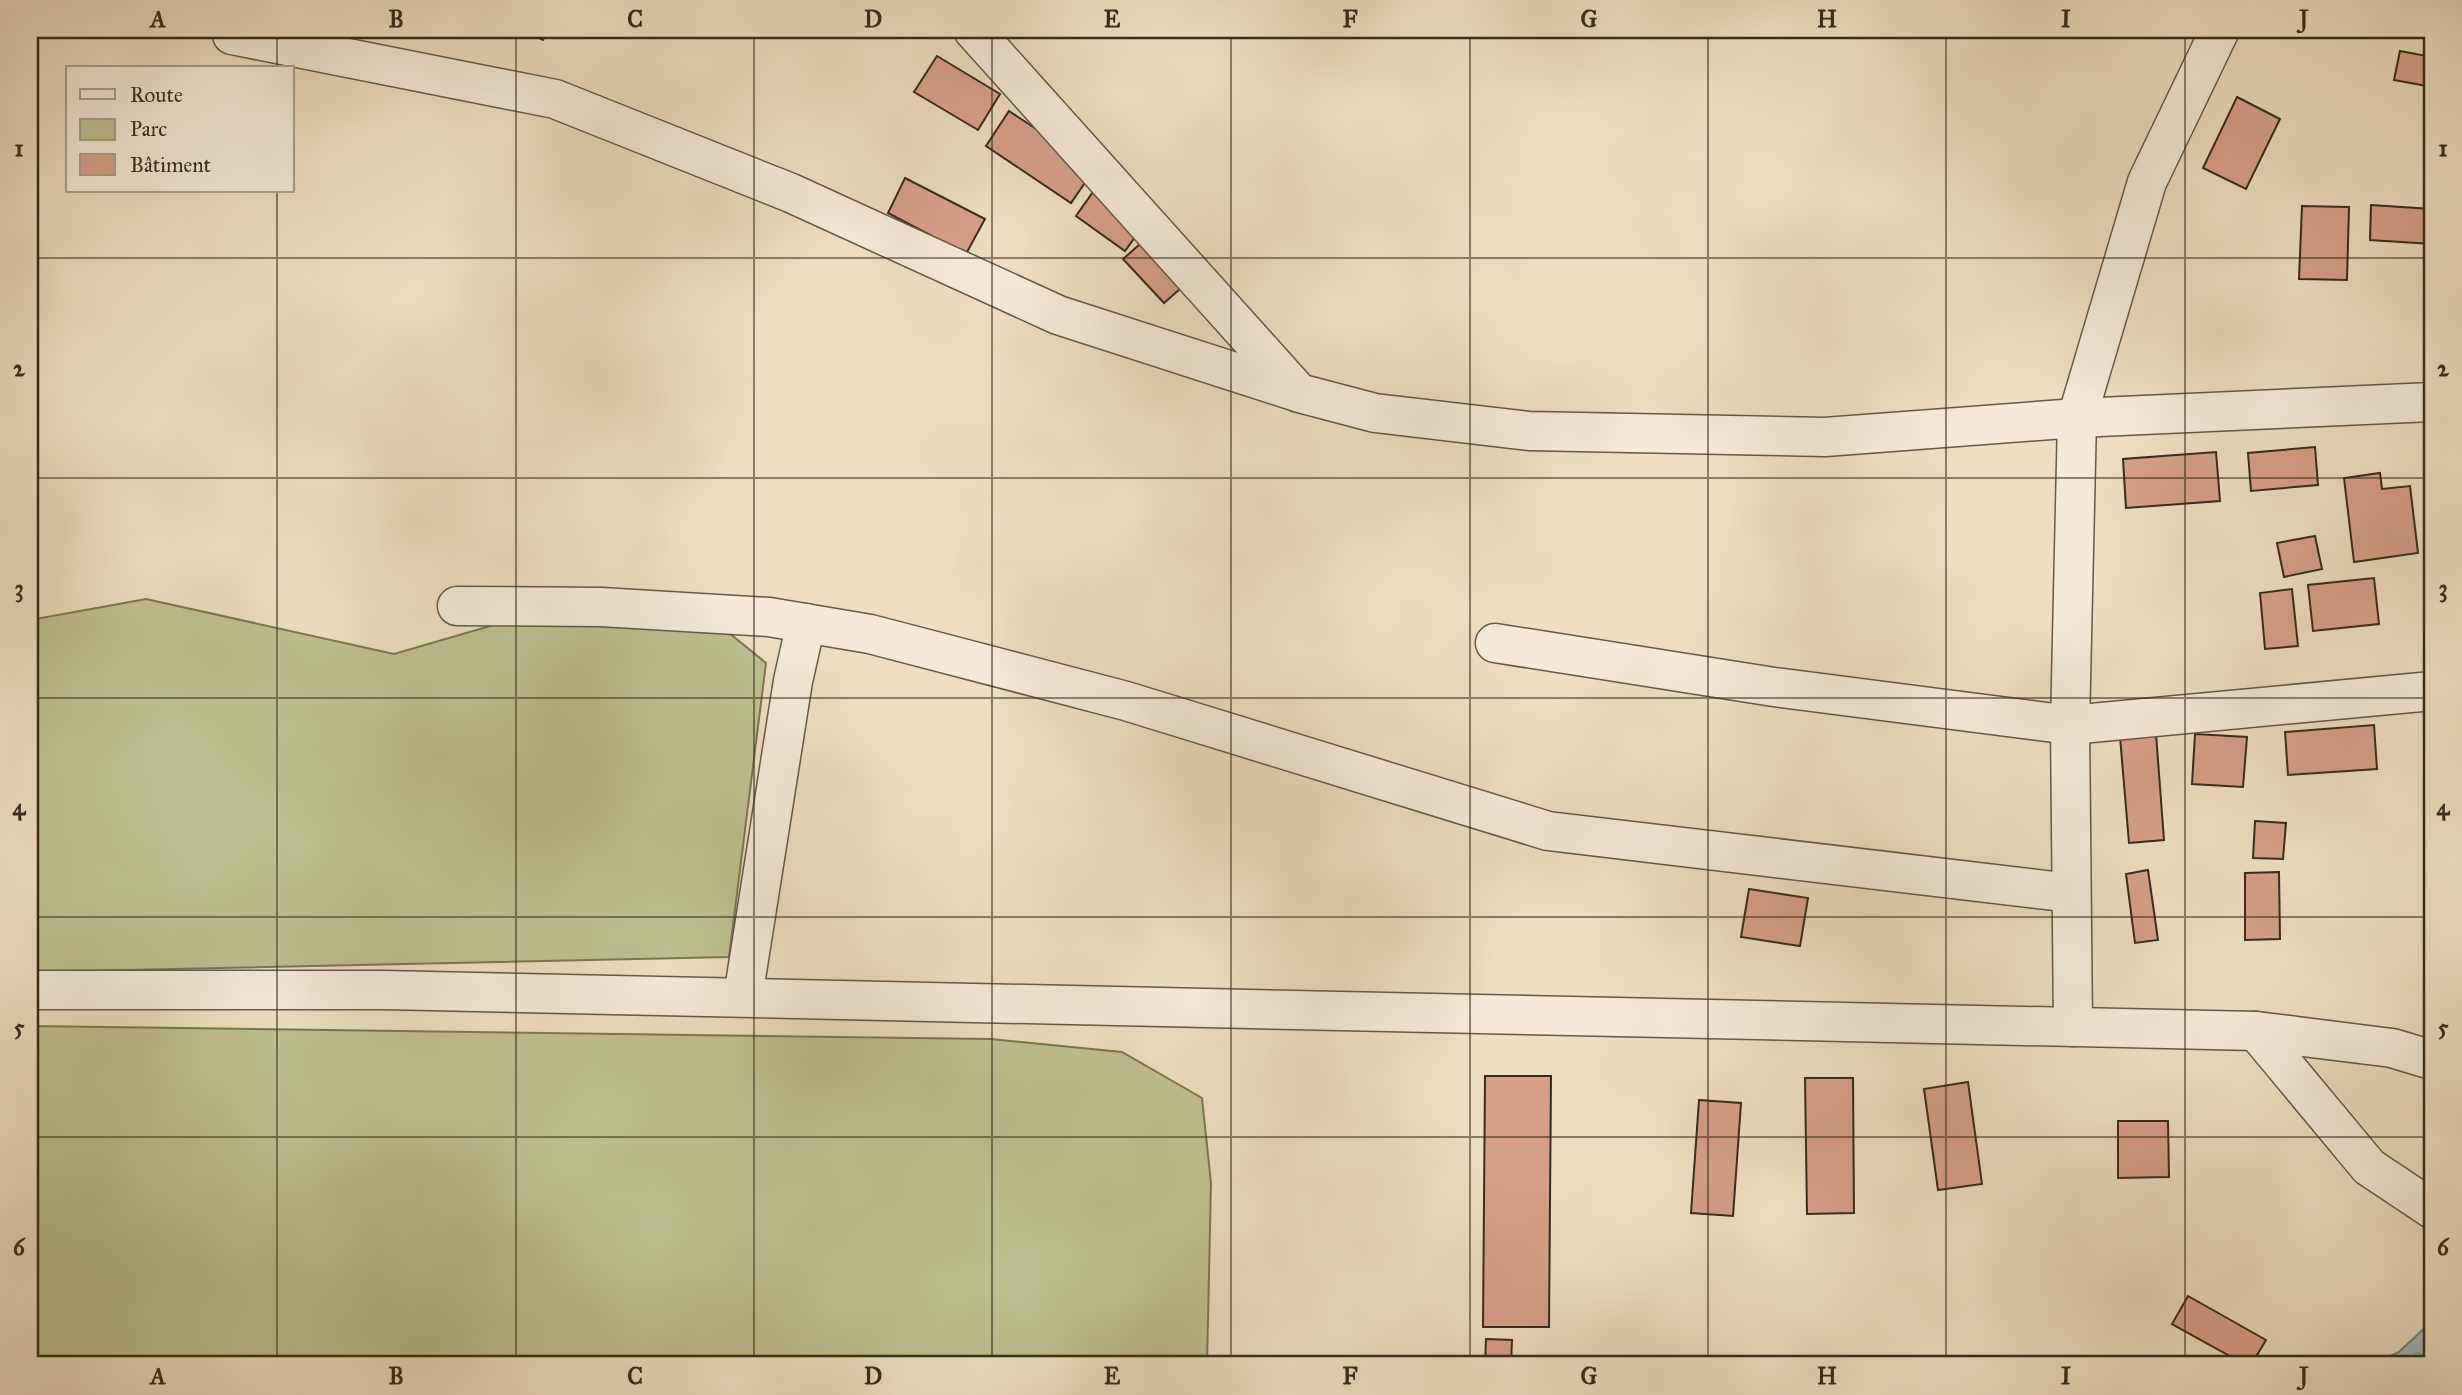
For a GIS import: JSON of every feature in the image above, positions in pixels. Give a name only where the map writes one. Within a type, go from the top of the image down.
[{"type":"street","points":[[973,30],[1300,393]]},
{"type":"street","points":[[2073,1027],[2070,726],[2077,418],[2147,182],[2220,30]]},
{"type":"street","points":[[232,35],[555,99],[791,193],[1058,315],[1300,393],[1375,414],[1529,431],[1825,437],[2077,418],[2432,402]]},
{"type":"street","points":[[457,606],[601,607],[769,617],[870,634],[1126,701],[1548,831],[2071,893]]},
{"type":"street","points":[[743,997],[793,681],[806,623]]},
{"type":"street","points":[[1495,643],[1774,687],[2070,726],[2432,691]]},
{"type":"street","points":[[30,990],[384,990],[2256,1031],[2392,1048],[2432,1060]]},
{"type":"street","points":[[2256,1031],[2369,1167],[2432,1209]]},
{"type":"green space","points":[[146,599],[394,654],[497,624],[723,628],[766,663],[729,957],[30,972],[30,620]]},
{"type":"green space","points":[[30,1026],[991,1039],[1122,1052],[1202,1098],[1211,1183],[1207,1365],[30,1365]]},
{"type":"water","points":[[2432,1321],[2432,1365],[2371,1365],[2399,1352]]},
{"type":"building","points":[[522,30],[548,30],[543,40]]},
{"type":"building","points":[[2400,51],[2432,57],[2432,87],[2394,80]]},
{"type":"building","points":[[937,56],[1000,94],[978,130],[914,92]]},
{"type":"building","points":[[2237,97],[2280,119],[2246,189],[2203,168]]},
{"type":"building","points":[[1009,111],[1095,168],[1071,203],[986,146]]},
{"type":"building","points":[[905,178],[985,219],[966,254],[888,213]]},
{"type":"building","points":[[1093,192],[1143,226],[1125,251],[1076,216]]},
{"type":"building","points":[[2371,205],[2432,209],[2432,244],[2370,240]]},
{"type":"building","points":[[2302,206],[2349,207],[2347,280],[2299,279]]},
{"type":"building","points":[[1148,237],[1189,281],[1164,303],[1123,259]]},
{"type":"building","points":[[2315,447],[2318,485],[2251,491],[2248,453]]},
{"type":"building","points":[[2216,452],[2220,501],[2126,508],[2123,459]]},
{"type":"building","points":[[2380,473],[2382,489],[2410,486],[2418,553],[2354,562],[2344,478]]},
{"type":"building","points":[[2315,536],[2322,569],[2284,577],[2277,543]]},
{"type":"building","points":[[2374,578],[2379,624],[2313,631],[2308,585]]},
{"type":"building","points":[[2292,589],[2298,646],[2265,649],[2260,593]]},
{"type":"building","points":[[2374,725],[2377,769],[2288,775],[2285,732]]},
{"type":"building","points":[[2156,734],[2164,840],[2129,843],[2120,737]]},
{"type":"building","points":[[2195,734],[2247,737],[2243,787],[2192,784]]},
{"type":"building","points":[[2255,821],[2286,823],[2283,859],[2253,858]]},
{"type":"building","points":[[2148,870],[2158,940],[2135,943],[2126,874]]},
{"type":"building","points":[[2279,872],[2280,939],[2245,940],[2245,873]]},
{"type":"building","points":[[1749,889],[1808,898],[1800,946],[1741,937]]},
{"type":"building","points":[[1485,1076],[1551,1076],[1549,1327],[1483,1327]]},
{"type":"building","points":[[1805,1078],[1853,1078],[1854,1213],[1807,1214]]},
{"type":"building","points":[[1968,1082],[1982,1184],[1938,1190],[1924,1089]]},
{"type":"building","points":[[1699,1100],[1741,1103],[1733,1216],[1691,1213]]},
{"type":"building","points":[[2118,1121],[2168,1121],[2169,1177],[2118,1178]]},
{"type":"building","points":[[2188,1296],[2266,1340],[2251,1365],[2246,1365],[2172,1324]]},
{"type":"building","points":[[1486,1339],[1512,1340],[1511,1365],[1485,1365]]}]
